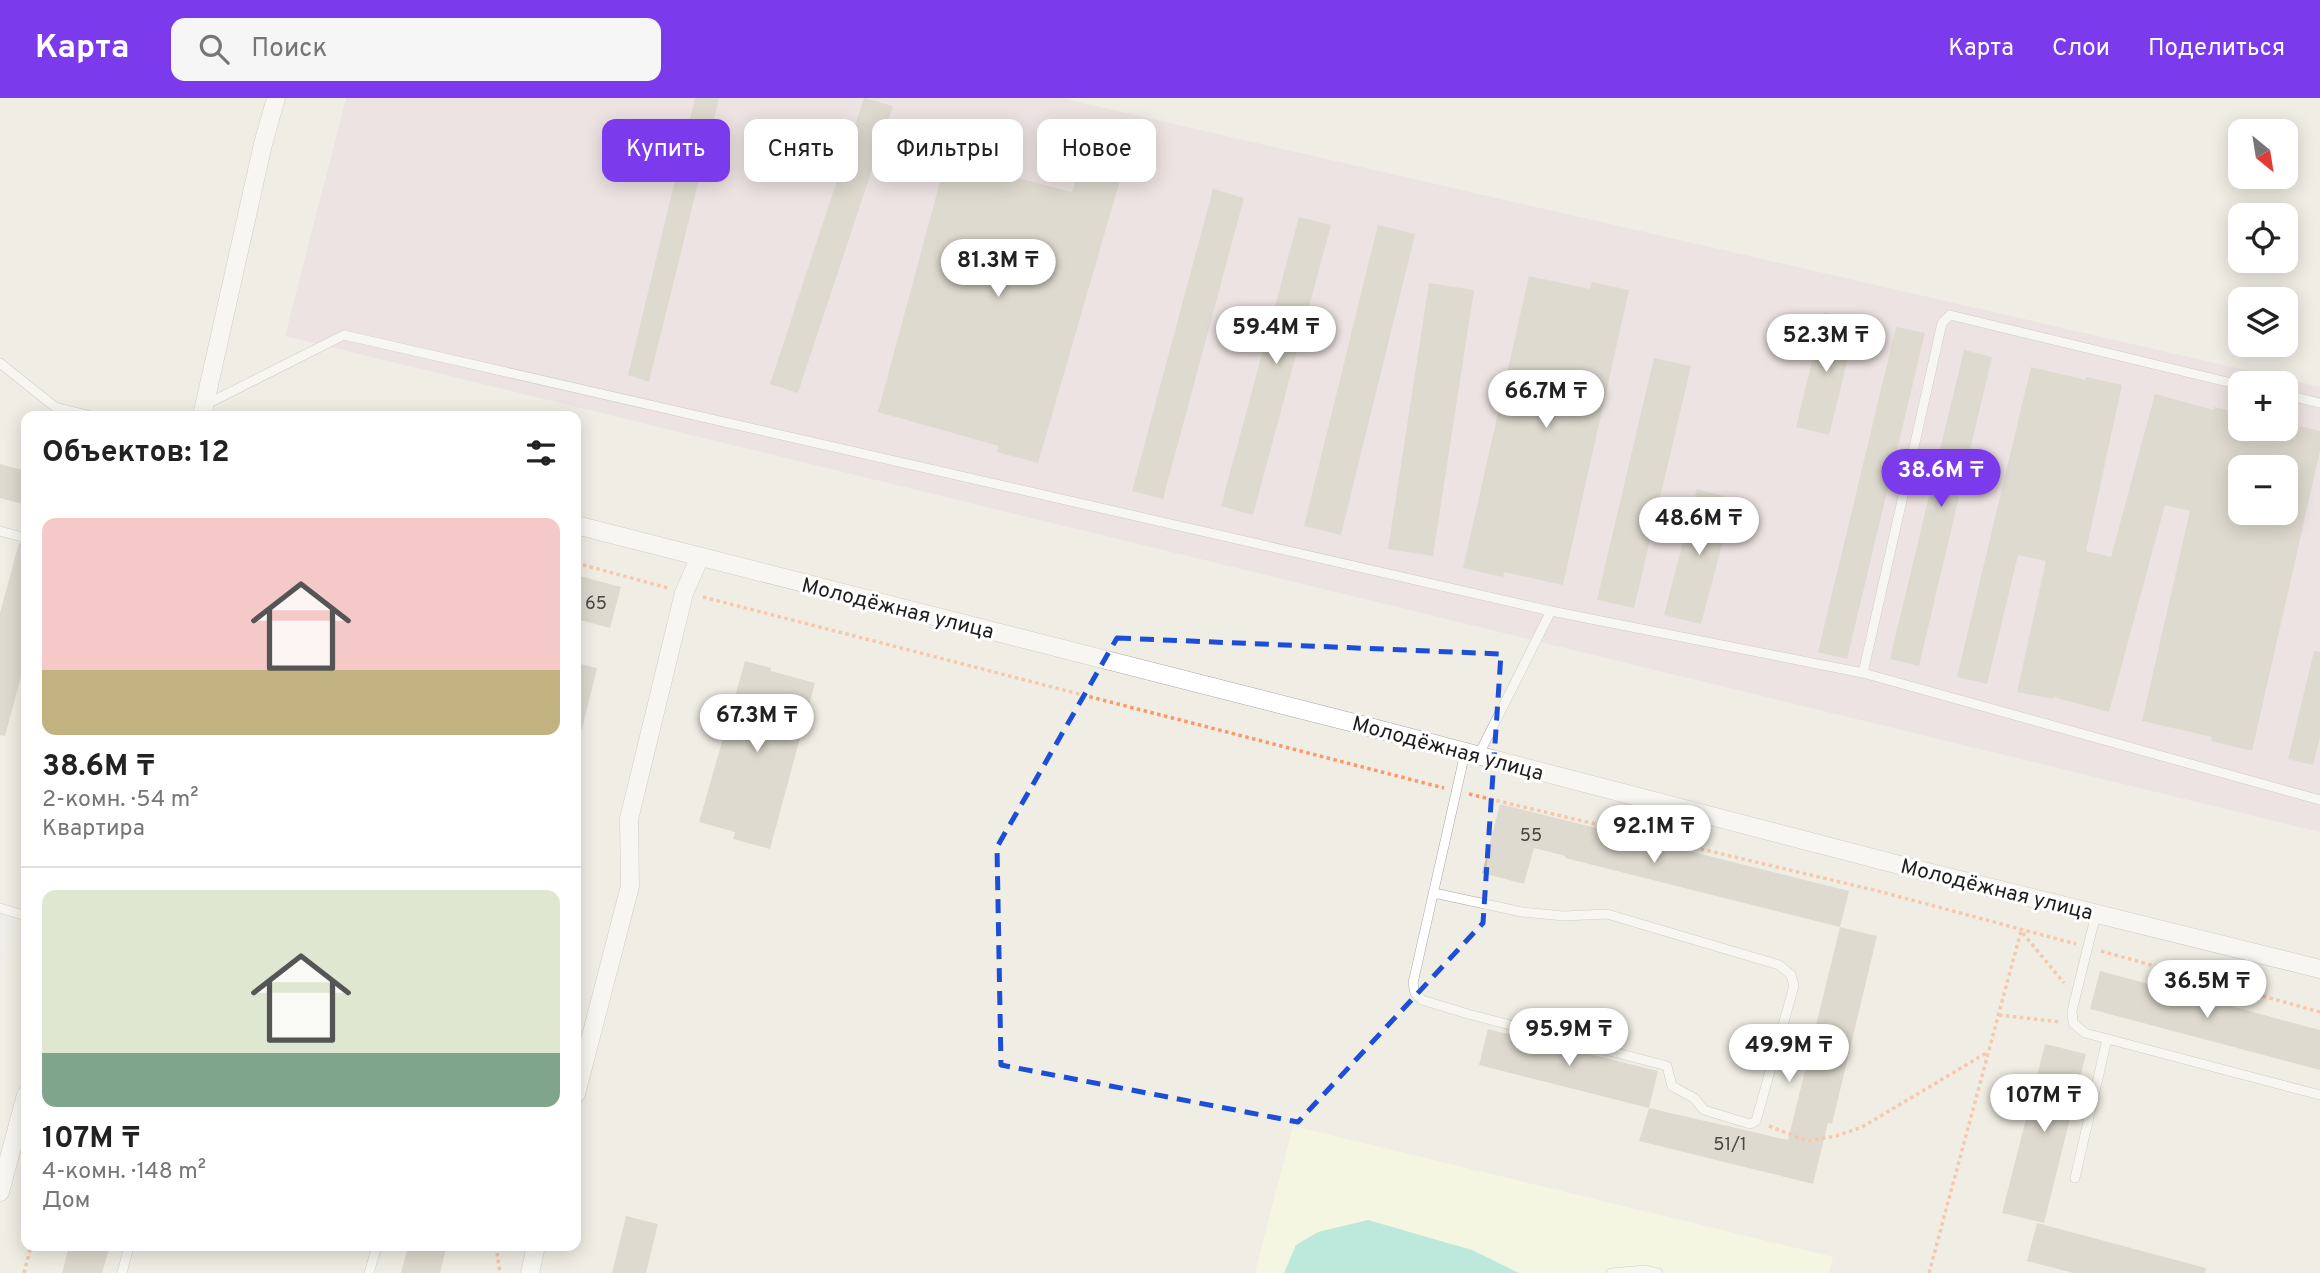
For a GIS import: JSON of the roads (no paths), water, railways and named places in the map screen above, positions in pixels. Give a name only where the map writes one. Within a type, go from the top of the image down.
[{"type":"street","points":[[204,410],[263,144],[276,98]]},
{"type":"street","name":"Молодёжная улица","points":[[581,526],[1910,868],[2320,969]]},
{"type":"street","points":[[581,1075],[630,886],[629,820],[684,593],[700,557]]},
{"type":"street","points":[[0,1192],[5,1156],[21,1110]]},
{"type":"street","points":[[530,1273],[535,1251]]},
{"type":"lane","points":[[1863,673],[1942,323],[1950,315],[2228,382]]},
{"type":"lane","points":[[204,410],[344,335],[1551,611],[1863,673],[2320,800]]},
{"type":"lane","points":[[0,363],[55,407],[71,411]]},
{"type":"lane","points":[[2298,397],[2320,402]]},
{"type":"lane","points":[[0,531],[21,537]]},
{"type":"lane","points":[[1434,893],[1522,912],[1563,916],[1607,914],[1779,965],[1791,975],[1794,986],[1755,1121],[1750,1124],[1704,1110],[1694,1098],[1672,1086],[1667,1066],[1468,1014],[1422,1000],[1415,993],[1413,983],[1456,791],[1471,754],[1551,611]]},
{"type":"lane","points":[[0,908],[21,914]]},
{"type":"lane","points":[[2096,914],[2072,1011],[2073,1023],[2085,1033],[2320,1095]]},
{"type":"lane","points":[[2074,1178],[2107,1039]]},
{"type":"lane","points":[[122,1273],[128,1251]]},
{"type":"lane","points":[[369,1273],[376,1251]]},
{"type":"lane","points":[[1611,1273],[1646,1270],[1658,1273]]}]
